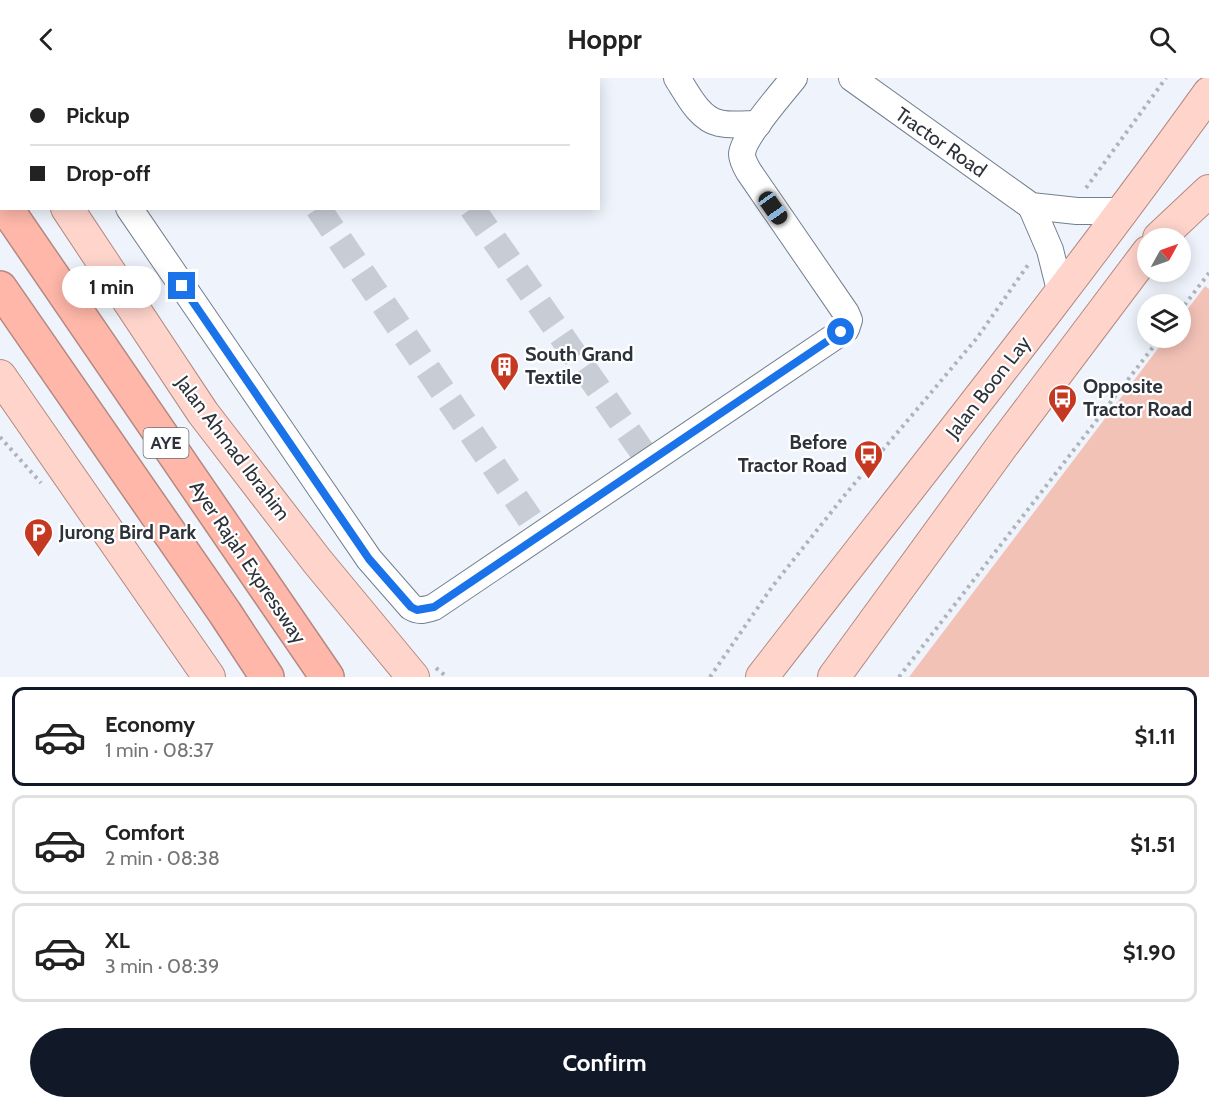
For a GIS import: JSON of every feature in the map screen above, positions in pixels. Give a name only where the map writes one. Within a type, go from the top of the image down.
[{"type":"highway","name":"Ayer Rajah Expressway","points":[[7,210],[327,677]]},
{"type":"highway","name":"AYE","points":[[0,288],[267,677]]},
{"type":"main road","name":"Jalan Boon Lay","points":[[762,677],[1061,294],[1209,93]]},
{"type":"main road","points":[[1170,228],[1209,191]]},
{"type":"main road","name":"Jalan Ahmad Ibrahim","points":[[68,210],[203,413],[317,561],[413,677]]},
{"type":"main road","points":[[834,677],[1002,446],[1137,267]]},
{"type":"main road","points":[[0,376],[209,677]]},
{"type":"street","points":[[677,78],[708,119],[718,123],[758,124]]},
{"type":"street","points":[[130,210],[369,559],[411,607],[425,610],[434,607],[535,526],[647,460],[841,332],[848,325],[849,320],[846,313],[745,165],[742,155],[758,124],[794,78]]},
{"type":"street","name":"Tractor Road","points":[[852,78],[1031,206],[1077,212],[1124,211]]},
{"type":"street","points":[[1031,206],[1050,250],[1061,294]]},
{"type":"path","points":[[1081,196],[1167,78]]},
{"type":"path","points":[[710,677],[772,587],[844,496],[977,338],[1034,256]]},
{"type":"path","points":[[1191,297],[1209,273]]},
{"type":"path","points":[[899,677],[1152,348]]},
{"type":"shaded area","points":[[1205,286],[1209,289],[1209,677],[909,677],[1158,348],[1191,348],[1191,305]]},
{"type":"tunnel","points":[[319,210],[530,519]]},
{"type":"tunnel","points":[[473,210],[646,457]]},
{"type":"place","name":"South Grand Textile","points":[[504,392]]},
{"type":"place","name":"Opposite Tractor Road","points":[[1062,424]]},
{"type":"place","name":"Before Tractor Road","points":[[868,480]]},
{"type":"place","name":"Jurong Bird Park","points":[[38,558]]},
{"type":"route","points":[[182,286],[369,559],[411,607],[417,610],[434,607],[841,332]]}]
